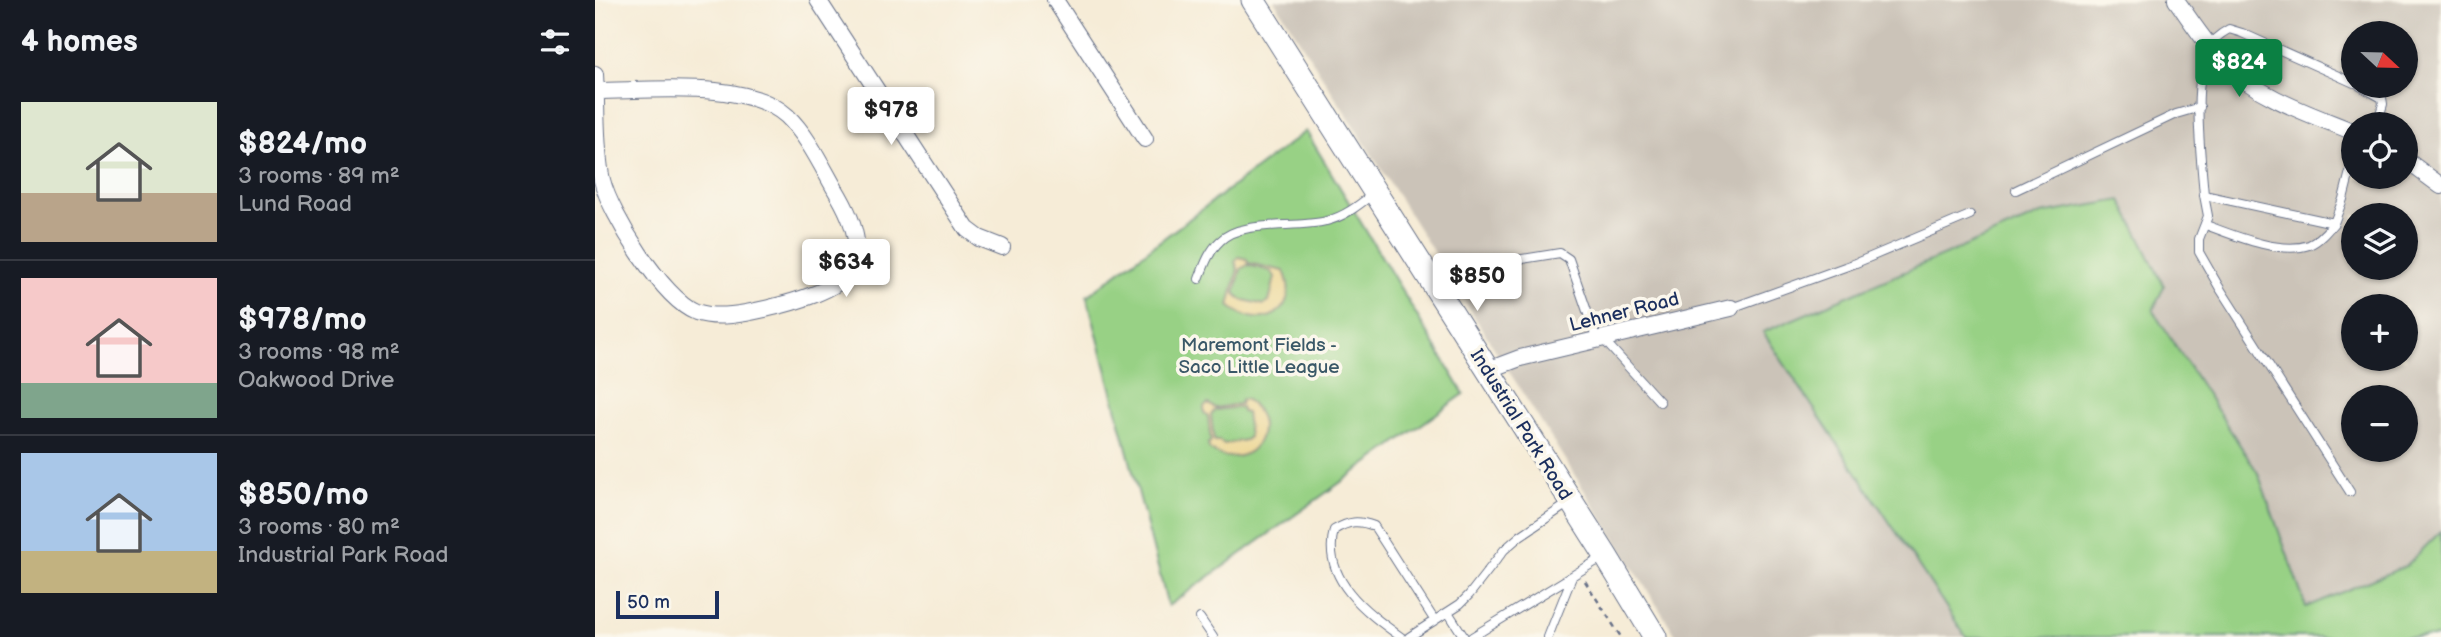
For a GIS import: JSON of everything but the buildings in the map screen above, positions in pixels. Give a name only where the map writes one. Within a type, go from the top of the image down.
[{"type":"main road","name":"Industrial Park Road","points":[[1253,0],[1655,637]]},
{"type":"street","points":[[818,0],[967,229],[979,239],[1002,247]]},
{"type":"street","points":[[1055,0],[1145,139]]},
{"type":"street","points":[[2176,0],[2209,47],[2226,65],[2255,87],[2341,126]]},
{"type":"street","points":[[595,74],[596,91],[601,172],[605,191],[631,240],[653,272],[686,307],[709,315],[762,309],[818,292],[835,284],[850,272],[857,245],[850,218],[801,132],[777,108],[767,102],[735,93],[596,91]]},
{"type":"street","points":[[2418,169],[2441,186]]},
{"type":"street","name":"Lehner Road","points":[[1488,370],[1520,358],[1731,307]]},
{"type":"lane","points":[[2341,77],[2229,29],[2209,47],[2202,73],[2200,107],[2204,195],[2208,216],[2199,252],[2350,492]]},
{"type":"lane","points":[[2016,190],[2176,114],[2200,107]]},
{"type":"lane","points":[[2206,225],[2252,241],[2298,247],[2315,242],[2334,223],[2346,189]]},
{"type":"lane","points":[[1199,279],[1212,251],[1229,234],[1248,229],[1326,221],[1348,212],[1376,193]]},
{"type":"lane","points":[[2204,195],[2334,223]]},
{"type":"lane","points":[[1731,307],[1856,263],[1970,215]]},
{"type":"lane","points":[[1430,279],[1460,269],[1560,253],[1569,259],[1600,340],[1660,402]]},
{"type":"lane","points":[[1409,637],[1469,595],[1504,550],[1520,536],[1571,502]]},
{"type":"lane","points":[[1401,637],[1361,607],[1346,590],[1335,566],[1330,545],[1334,530],[1346,523],[1359,521],[1374,526],[1435,621]]},
{"type":"lane","points":[[1472,637],[1606,556]]},
{"type":"lane","points":[[1548,637],[1576,575]]},
{"type":"lane","points":[[1448,612],[1464,637]]},
{"type":"lane","points":[[1200,618],[1213,637]]},
{"type":"path","points":[[1576,575],[1621,637]]},
{"type":"shaded area","points":[[1274,0],[2441,0],[2441,637],[1677,637]]},
{"type":"green space","name":"Maremont Fields - Saco Little League","points":[[1306,131],[1464,394],[1168,606],[1087,296]]},
{"type":"green space","points":[[2121,200],[2164,286],[2153,311],[2258,473],[2306,607],[2406,566],[2441,531],[2441,637],[1966,637],[1763,332],[2041,214]]},
{"type":"sand","points":[[1239,257],[1247,259],[1248,263],[1284,271],[1288,297],[1276,314],[1266,318],[1254,318],[1229,306],[1238,269],[1235,262]],"holes":[[[1248,265],[1271,271],[1275,277],[1269,302],[1264,305],[1240,299],[1235,293],[1241,269]]]},
{"type":"sand","points":[[1245,399],[1256,410],[1261,422],[1261,434],[1257,444],[1237,457],[1224,456],[1209,449],[1208,443],[1211,442],[1208,416],[1204,413],[1204,407],[1208,404],[1215,408],[1240,404],[1241,400]],"holes":[[[1241,407],[1242,412],[1246,413],[1249,437],[1224,444],[1214,441],[1211,415],[1215,410]]]}]
